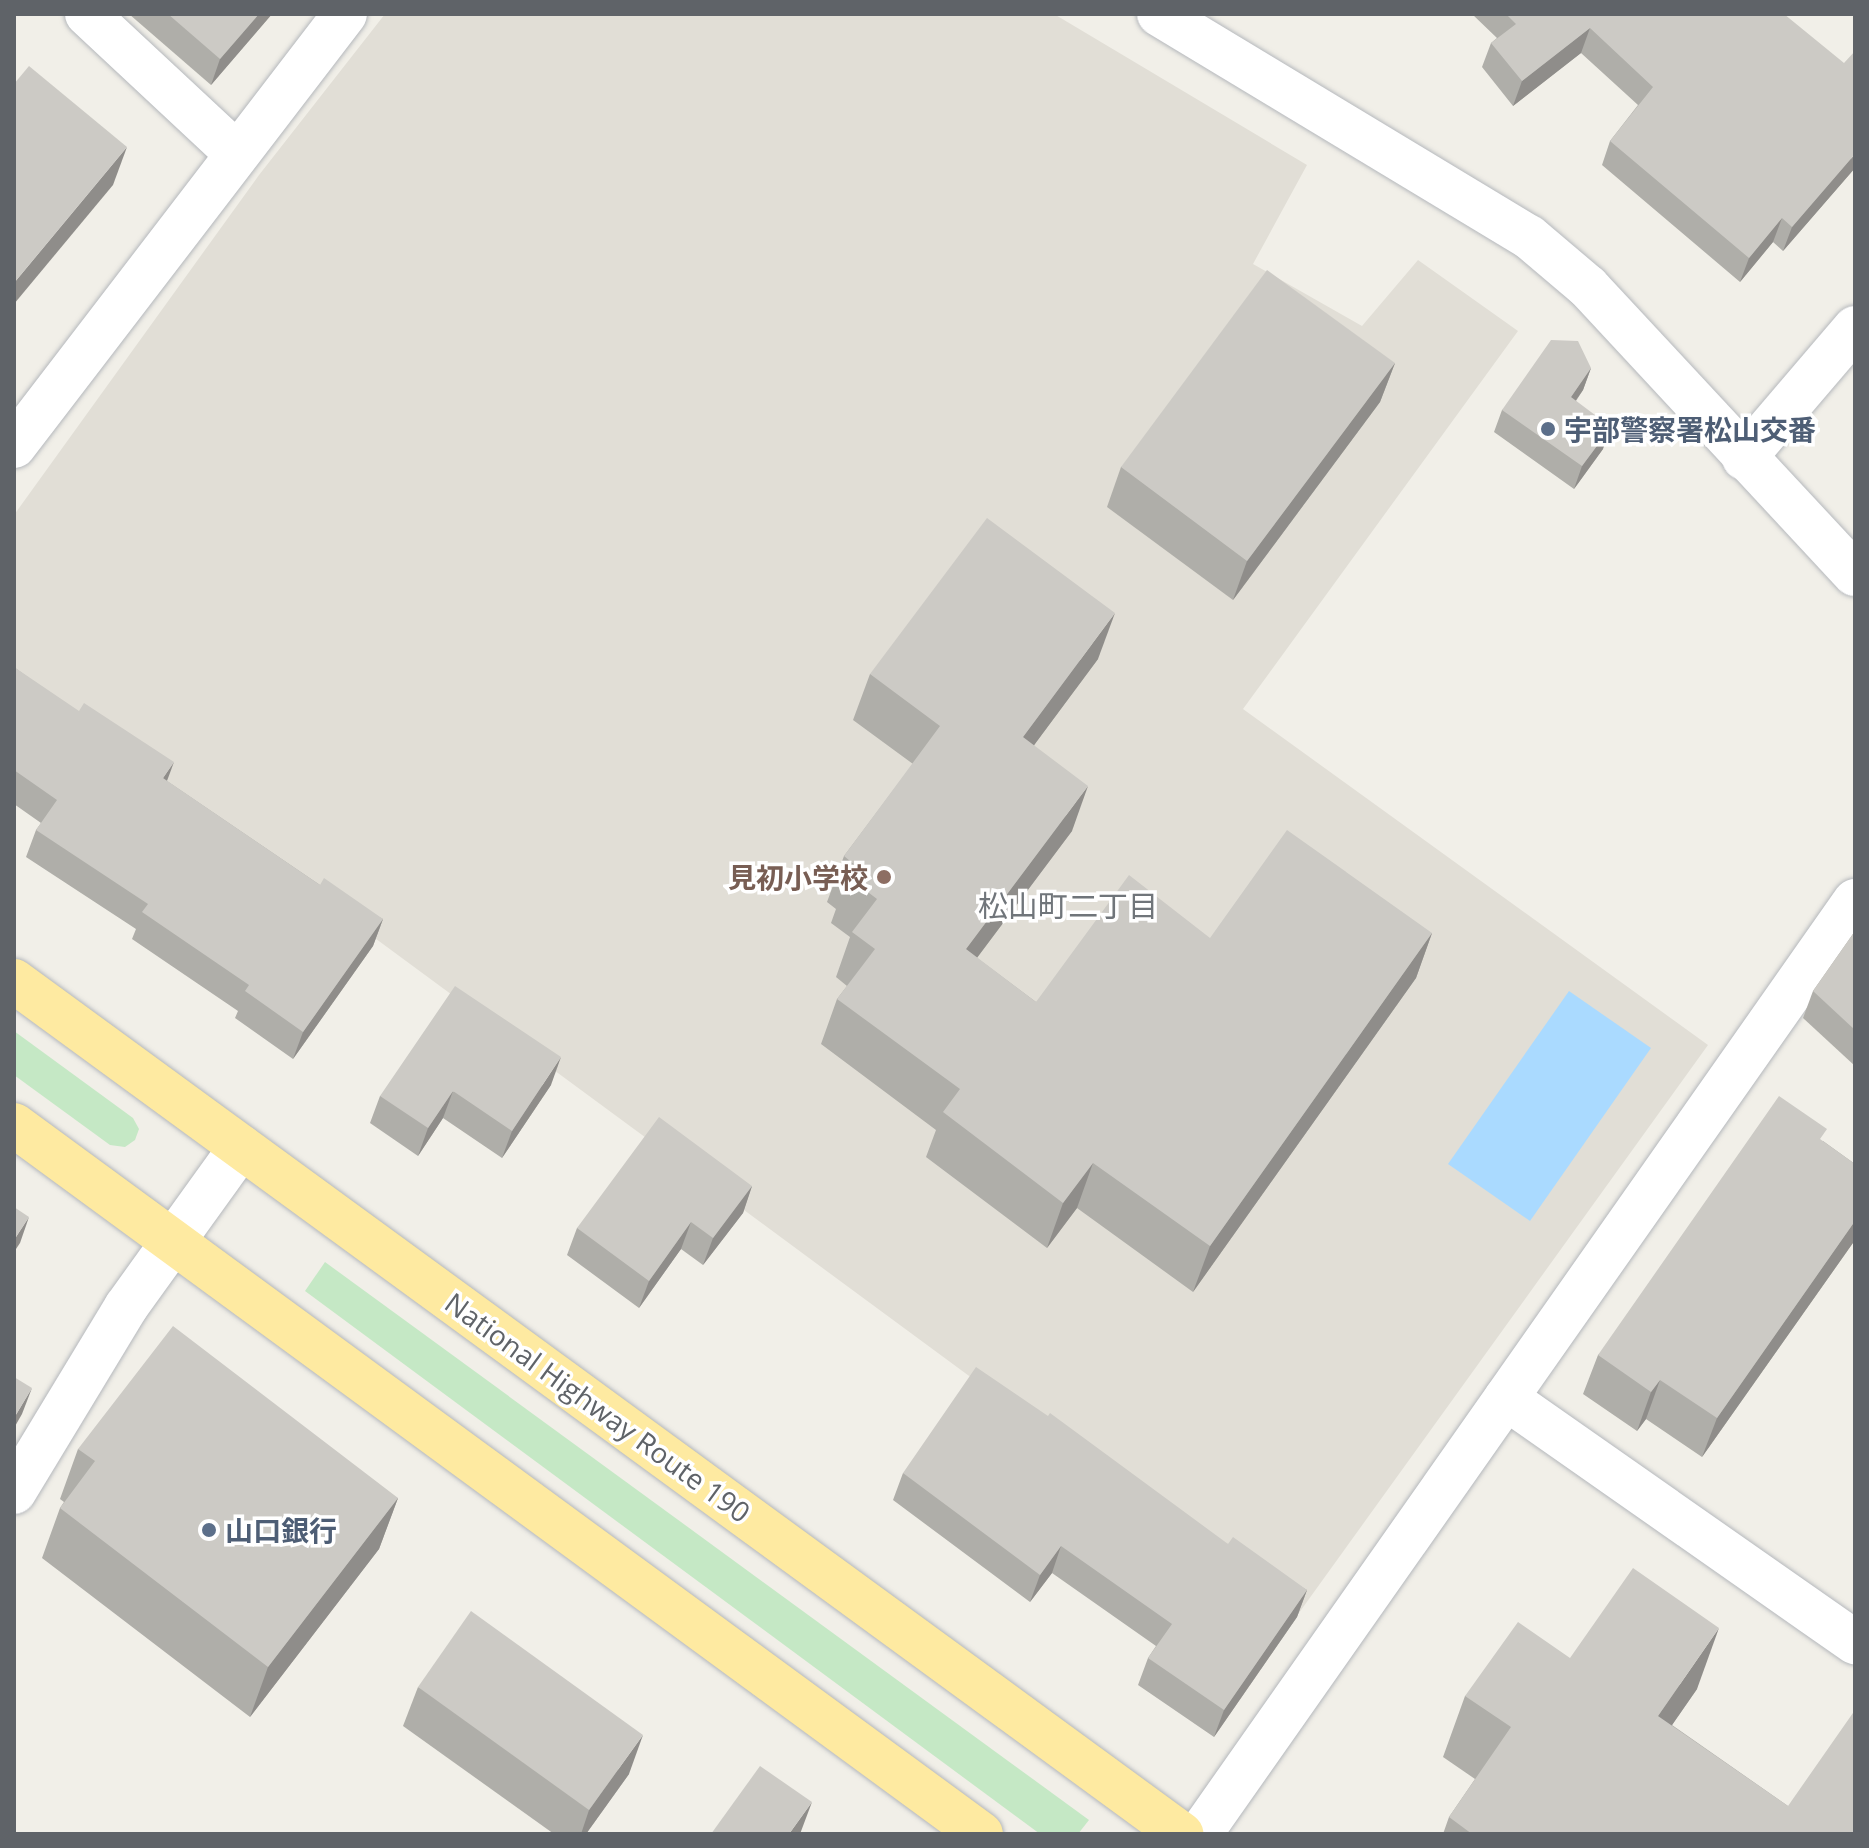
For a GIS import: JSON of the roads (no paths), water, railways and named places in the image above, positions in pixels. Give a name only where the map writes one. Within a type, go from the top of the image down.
[{"type":"highway","name":"National Highway Route 190","points":[[14,981],[1181,1834]]},
{"type":"highway","points":[[14,1125],[981,1834]]},
{"type":"street","points":[[87,14],[234,151]]},
{"type":"street","points":[[14,446],[234,151],[345,14]]},
{"type":"street","points":[[1159,14],[1529,237],[1588,287],[1855,574]]},
{"type":"street","points":[[1744,458],[1855,328]]},
{"type":"street","points":[[1200,1834],[1855,901]]},
{"type":"street","points":[[14,1492],[126,1307],[241,1147]]},
{"type":"street","points":[[1506,1398],[1855,1642]]},
{"type":"water","points":[[1569,991],[1651,1048],[1530,1221],[1448,1164]]},
{"type":"place","name":"宇部警察署松山交番","points":[[1548,429]]},
{"type":"place","name":"見初小学校","points":[[884,877]]},
{"type":"place","name":"山口銀行","points":[[209,1530]]},
{"type":"district","name":"松山町二丁目","points":[[1068,906]]}]
